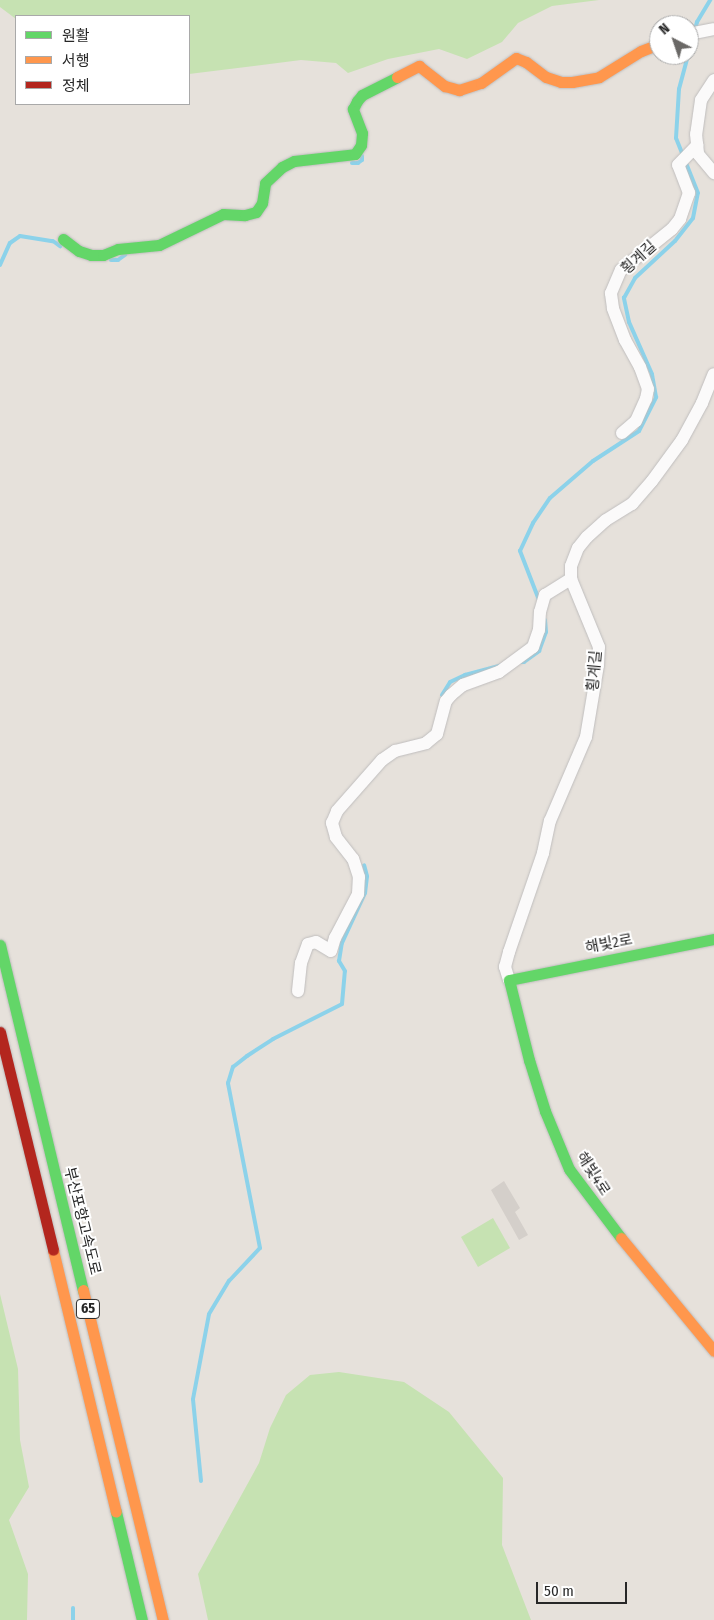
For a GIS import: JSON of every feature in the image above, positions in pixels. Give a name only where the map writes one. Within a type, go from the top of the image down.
[{"type":"main road","points":[[63,238],[79,251],[91,255],[103,255],[118,249],[159,245],[223,214],[245,215],[256,212],[262,203],[265,183],[282,167],[294,161],[355,154],[361,145],[362,133],[354,109],[357,101],[362,95],[419,66],[445,86],[460,90],[481,82],[516,58],[526,62],[546,77],[561,82],[572,82],[599,77],[649,48]]},
{"type":"main road","name":"해빛2로","points":[[510,980],[714,939]]},
{"type":"main road","name":"부산포항고속도로","points":[[0,945],[164,1620]]},
{"type":"main road","name":"해빛4로","points":[[510,980],[532,1069],[557,1144],[569,1169],[612,1227],[714,1351]]},
{"type":"main road","name":"65","points":[[0,1032],[142,1620]]},
{"type":"street","points":[[699,32],[714,28]]},
{"type":"street","points":[[714,80],[701,100],[694,148],[714,173]]},
{"type":"street","name":"횡계길","points":[[622,432],[636,421],[646,399],[648,389],[640,367],[625,340],[613,308],[611,293],[621,270],[672,229],[680,219],[689,193],[678,165],[694,148]]},
{"type":"street","points":[[298,991],[301,963],[308,944],[316,942],[331,951],[335,938],[358,894],[359,877],[353,859],[336,837],[332,823],[337,811],[382,760],[395,751],[426,743],[437,734],[446,701],[451,695],[464,685],[512,663],[533,646],[540,630],[542,605],[545,596],[571,579],[571,566],[578,548],[606,520],[632,504],[652,481],[682,440],[714,374]]},
{"type":"street","name":"횡계길","points":[[510,980],[505,967],[509,952],[543,853],[550,821],[586,737],[598,665],[599,647],[571,579]]},
{"type":"green space","points":[[0,0],[599,0],[552,6],[518,23],[502,42],[467,59],[439,49],[388,59],[348,73],[336,63],[301,60],[190,74],[190,15],[15,15],[15,18],[0,7]]},
{"type":"green space","points":[[493,1218],[510,1248],[478,1267],[461,1237]]},
{"type":"green space","points":[[0,1294],[18,1369],[20,1440],[29,1487],[9,1520],[28,1574],[27,1620],[0,1620]]},
{"type":"green space","points":[[339,1372],[404,1382],[449,1412],[503,1478],[502,1545],[531,1620],[208,1620],[198,1574],[259,1463],[270,1428],[286,1395],[310,1375]]},
{"type":"shaded area","points":[[504,1181],[520,1208],[515,1212],[528,1235],[519,1240],[491,1190]]},
{"type":"waterway","points":[[699,19],[710,0]]},
{"type":"waterway","points":[[539,600],[520,551],[533,523],[550,498],[593,461],[639,431],[656,397],[652,374],[629,322],[624,298],[635,278],[675,241],[693,218],[698,193],[676,138],[679,89],[685,65]]},
{"type":"waterway","points":[[352,163],[358,163],[362,160],[362,156]]},
{"type":"waterway","points":[[0,265],[10,243],[20,236],[53,241],[60,246]]},
{"type":"waterway","points":[[111,260],[118,260],[125,255]]},
{"type":"waterway","points":[[519,662],[524,662],[539,651],[546,632],[545,620]]},
{"type":"waterway","points":[[442,695],[450,682],[465,675],[502,665]]},
{"type":"waterway","points":[[201,1481],[193,1399],[209,1314],[229,1281],[260,1248],[228,1083],[233,1067],[247,1056],[273,1039],[342,1004],[345,971],[339,961],[342,943],[365,893],[367,876],[364,865]]},
{"type":"waterway","points":[[73,1608],[73,1620]]},
{"type":"traffic: fast","points":[[63,239],[79,251],[91,255],[103,255],[118,249],[159,245],[223,214],[245,215],[256,212],[262,203],[265,183],[282,167],[294,161],[355,154],[361,145],[362,133],[353,109],[357,101],[362,95],[397,77]]},
{"type":"traffic: fast","points":[[621,1238],[569,1169],[545,1111],[529,1060],[509,980],[714,939]]},
{"type":"traffic: fast","points":[[0,945],[83,1290]]},
{"type":"traffic: fast","points":[[116,1512],[142,1620]]},
{"type":"traffic: slow","points":[[397,77],[419,66],[445,86],[459,90],[481,83],[516,58],[526,62],[546,77],[561,82],[572,82],[599,77],[649,48]]},
{"type":"traffic: slow","points":[[621,1238],[714,1351]]},
{"type":"traffic: slow","points":[[53,1250],[116,1512]]},
{"type":"traffic: slow","points":[[83,1290],[163,1620]]},
{"type":"traffic: jam","points":[[0,1032],[53,1250]]}]
